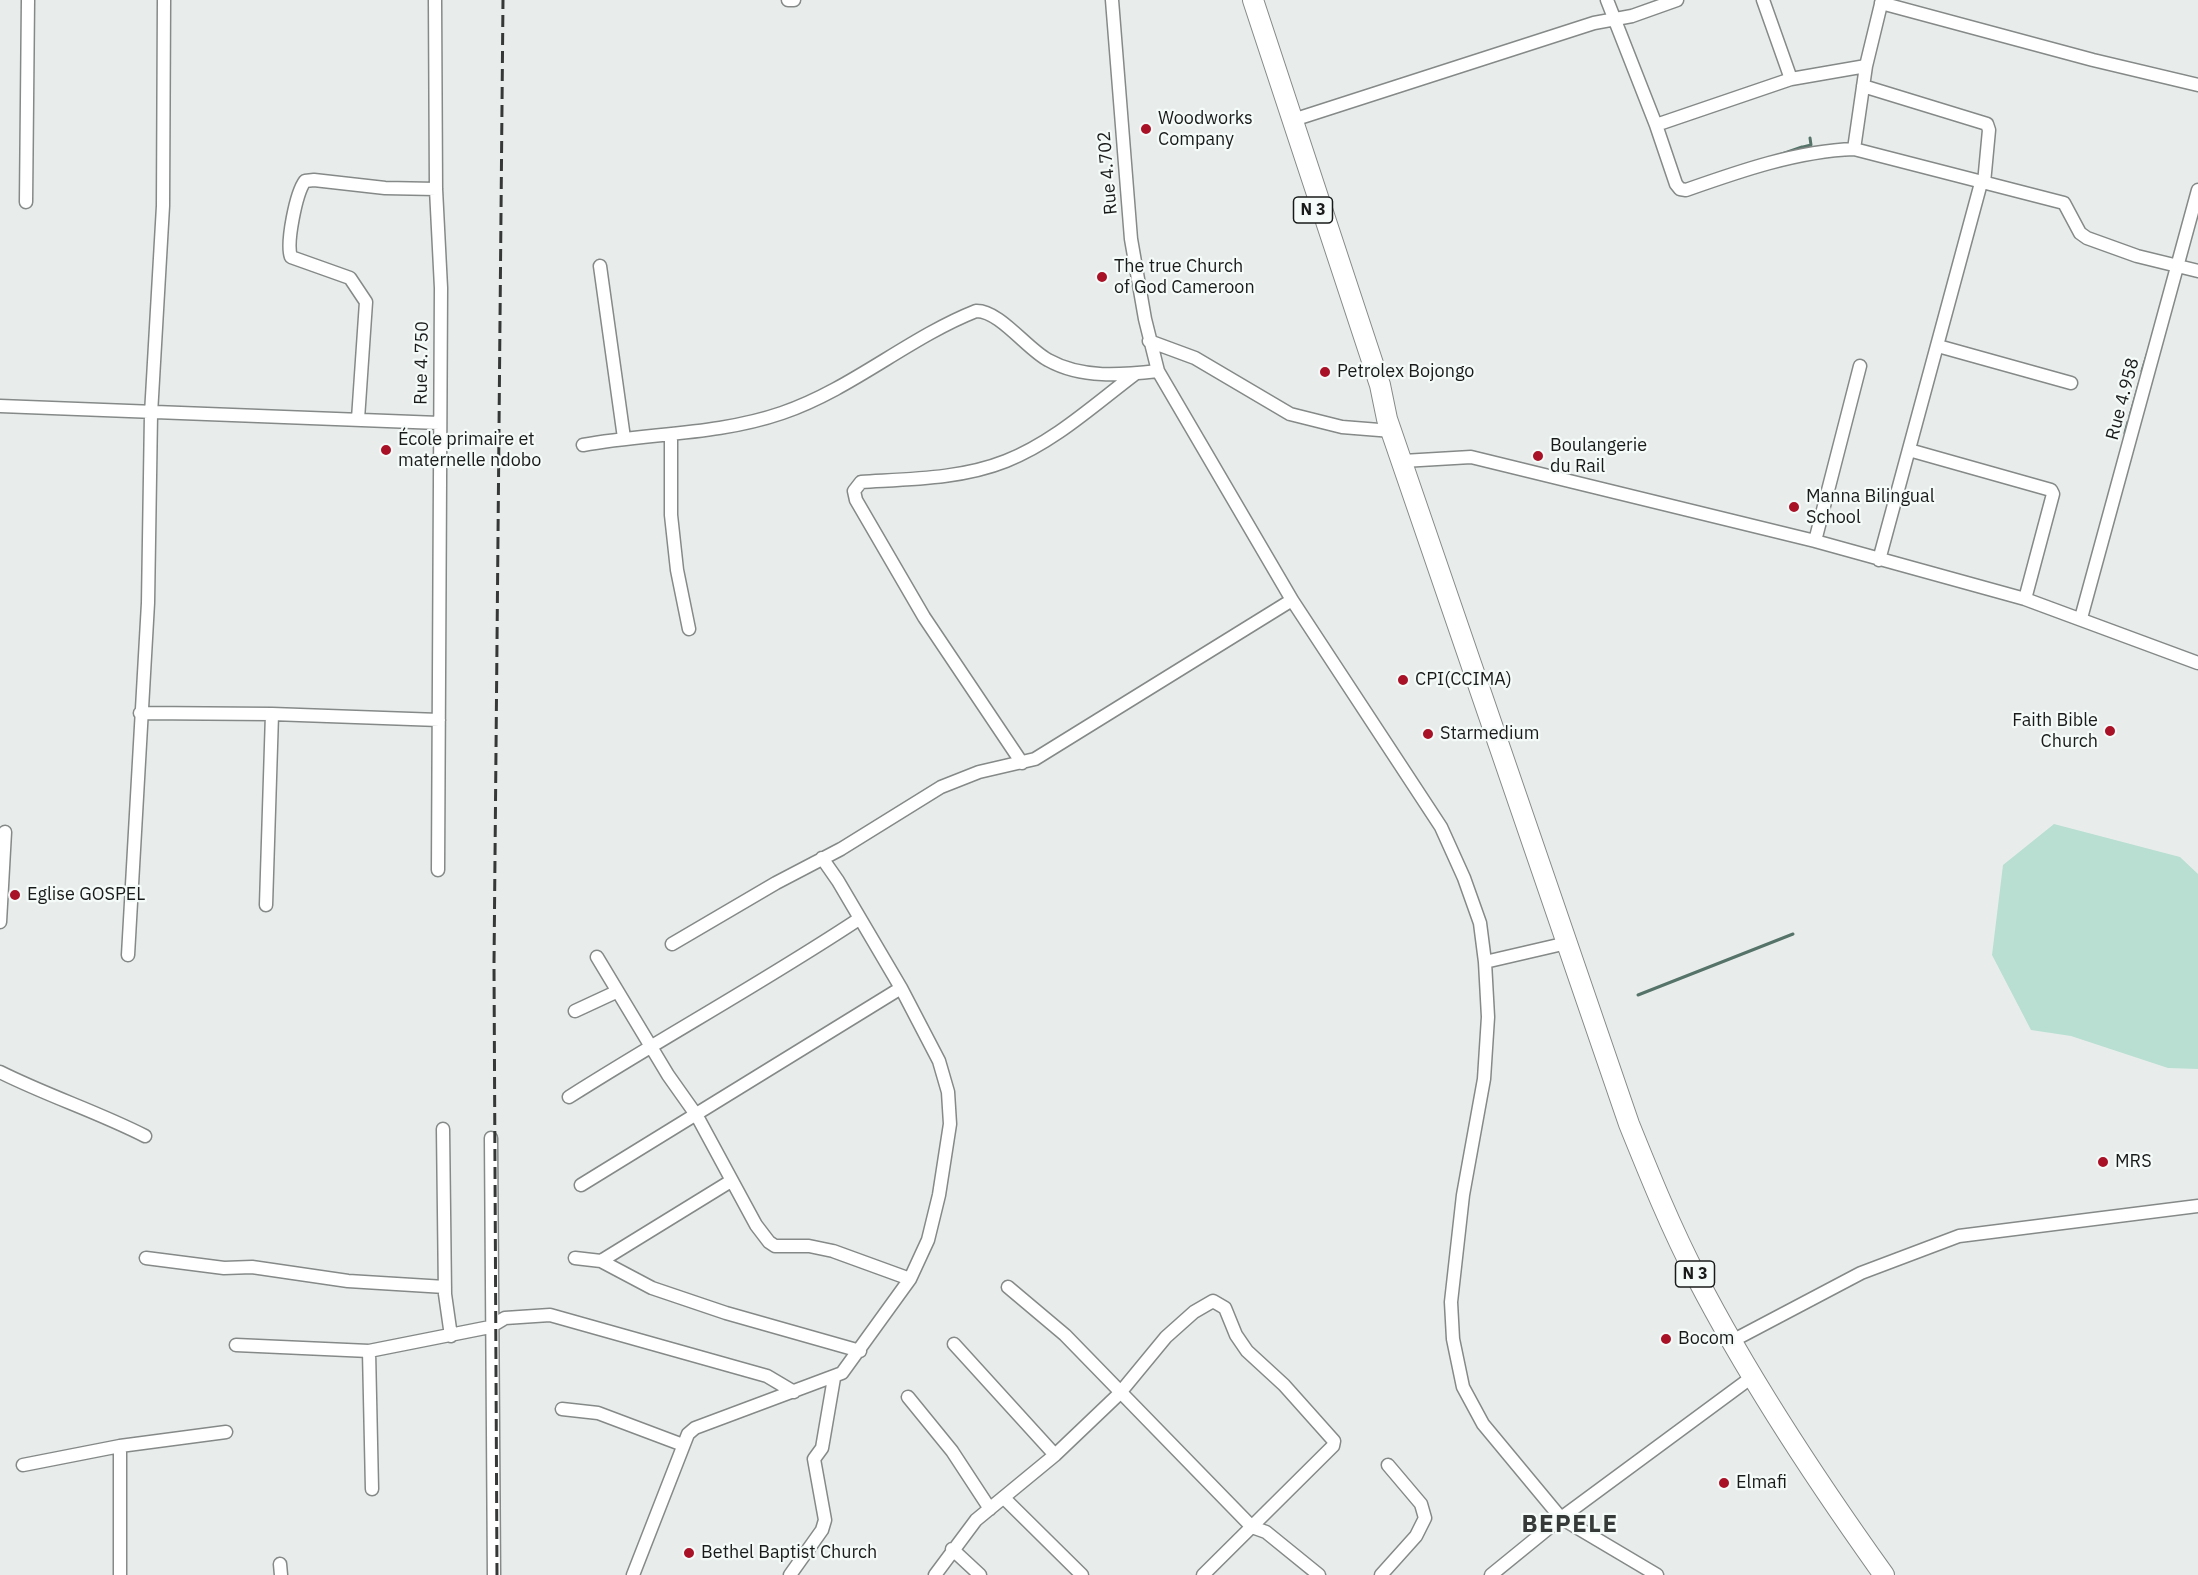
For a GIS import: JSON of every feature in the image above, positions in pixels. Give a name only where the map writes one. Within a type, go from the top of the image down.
[{"type":"highway","name":"N 3","points":[[1241,0],[1261,41],[1293,120],[1380,385],[1389,425],[1403,461]]},
{"type":"highway","name":"N 3","points":[[1252,0],[1261,41],[1368,381],[1378,408],[1389,425]]},
{"type":"highway","points":[[1403,461],[1510,784],[1568,943]]},
{"type":"highway","name":"N 3","points":[[1568,943],[1629,1124],[1656,1192],[1696,1277],[1752,1377],[1822,1487],[1884,1575]]},
{"type":"street","points":[[26,202],[28,0]]},
{"type":"street","points":[[128,955],[148,603],[151,414],[165,135],[162,60],[164,0]]},
{"type":"street","name":"Rue 4.750","points":[[435,0],[436,189],[441,288],[438,870]]},
{"type":"street","points":[[788,0],[794,0]]},
{"type":"street","name":"Rue 4.702","points":[[1112,0],[1131,238],[1149,341],[1158,371],[1293,600],[1441,827],[1464,878],[1480,923],[1488,1017],[1484,1079],[1463,1195],[1451,1302],[1453,1339],[1463,1387],[1483,1424],[1561,1518],[1657,1575]]},
{"type":"street","points":[[1607,0],[1656,125],[1676,184],[1680,189],[1686,190],[1734,174],[1824,150],[1854,149],[2064,203],[2080,233],[2087,238],[2137,256],[2198,271]]},
{"type":"street","points":[[1293,120],[1594,23],[1614,20],[1677,0]]},
{"type":"street","points":[[1763,0],[1791,79]]},
{"type":"street","points":[[1854,149],[1866,66],[1881,1],[2082,58],[2198,85]]},
{"type":"street","points":[[1656,125],[1791,79],[1866,66]]},
{"type":"street","points":[[1863,86],[1987,124],[1989,130],[1983,183],[1879,560]]},
{"type":"street","points":[[358,419],[366,302],[350,278],[291,257],[292,223],[301,189],[305,182],[314,180],[385,188],[436,189]]},
{"type":"street","name":"Rue 4.958","points":[[2081,618],[2198,190]]},
{"type":"street","points":[[600,266],[624,438]]},
{"type":"street","points":[[583,445],[624,438],[671,436],[783,413],[857,378],[976,311],[992,315],[1048,360],[1073,370],[1112,376],[1158,371]]},
{"type":"street","points":[[1149,341],[1195,358],[1290,414],[1342,427],[1389,425]]},
{"type":"street","points":[[1938,346],[2071,383]]},
{"type":"street","points":[[1815,541],[1860,366]]},
{"type":"street","points":[[1022,763],[924,617],[856,500],[854,491],[861,482],[929,477],[982,469],[1007,461],[1066,426],[1135,374]]},
{"type":"street","points":[[0,406],[151,414],[439,423]]},
{"type":"street","points":[[671,436],[671,515],[677,570],[689,629]]},
{"type":"street","points":[[1909,450],[2051,490],[2053,494],[2025,599]]},
{"type":"street","points":[[1403,461],[1471,457],[1815,541],[2025,599],[2198,663]]},
{"type":"street","points":[[672,944],[941,787],[979,772],[1035,759],[1293,600]]},
{"type":"street","points":[[140,713],[272,714],[439,720]]},
{"type":"street","points":[[266,905],[272,714]]},
{"type":"street","points":[[0,922],[5,832]]},
{"type":"street","points":[[633,1575],[688,1434],[694,1428],[834,1378],[842,1373],[910,1279],[928,1240],[939,1195],[950,1124],[948,1092],[939,1061],[901,988],[822,858]]},
{"type":"street","points":[[570,1097],[650,1045],[799,959],[859,919]]},
{"type":"street","points":[[1485,962],[1568,943]]},
{"type":"street","points":[[597,957],[616,992],[697,1116],[756,1225],[772,1245],[809,1246],[833,1251],[910,1279]]},
{"type":"street","points":[[581,1185],[697,1116],[901,988]]},
{"type":"street","points":[[575,1011],[616,992]]},
{"type":"street","points":[[0,1072],[68,1104],[112,1119],[145,1136]]},
{"type":"street","points":[[443,1129],[445,1287],[451,1336]]},
{"type":"street","points":[[491,1138],[490,1328],[494,1575]]},
{"type":"street","points":[[601,1261],[731,1181]]},
{"type":"street","points":[[1732,1341],[1861,1273],[1959,1236],[2198,1206]]},
{"type":"street","points":[[146,1258],[224,1268],[252,1267],[348,1281],[445,1287]]},
{"type":"street","points":[[575,1258],[601,1261],[652,1288],[726,1313],[860,1351]]},
{"type":"street","points":[[1008,1287],[1065,1335],[1119,1394],[1252,1527],[1266,1532],[1319,1575]]},
{"type":"street","points":[[934,1575],[976,1520],[1055,1455],[1119,1394],[1166,1337],[1194,1312],[1213,1301],[1225,1308],[1236,1335],[1247,1351],[1284,1385],[1334,1441],[1333,1446],[1203,1575]]},
{"type":"street","points":[[236,1345],[369,1351],[490,1328],[505,1318],[550,1315],[767,1376],[794,1392]]},
{"type":"street","points":[[954,1344],[1055,1455]]},
{"type":"street","points":[[369,1351],[372,1489]]},
{"type":"street","points":[[1491,1575],[1561,1518],[1752,1377]]},
{"type":"street","points":[[790,1575],[822,1530],[825,1520],[814,1459],[822,1448],[834,1378]]},
{"type":"street","points":[[908,1397],[952,1451],[990,1509]]},
{"type":"street","points":[[562,1409],[598,1413],[683,1445]]},
{"type":"street","points":[[23,1465],[120,1446],[226,1432]]},
{"type":"street","points":[[120,1446],[120,1575]]},
{"type":"street","points":[[1381,1575],[1416,1536],[1425,1518],[1420,1504],[1388,1465]]},
{"type":"street","points":[[1004,1498],[1082,1575]]},
{"type":"street","points":[[952,1549],[980,1575]]},
{"type":"green space","points":[[2054,824],[2180,857],[2198,874],[2198,1069],[2168,1068],[2071,1036],[2031,1030],[1992,955],[2003,865]]},
{"type":"waterway","points":[[1803,147],[1811,145],[1810,138]]},
{"type":"waterway","points":[[1779,155],[1802,147]]},
{"type":"waterway","points":[[2142,371],[2148,352]]},
{"type":"waterway","points":[[2130,416],[2140,381]]},
{"type":"waterway","points":[[2125,433],[2128,422]]},
{"type":"waterway","points":[[1638,995],[1793,934]]},
{"type":"railway","points":[[497,1575],[494,965],[503,0]]},
{"type":"place","name":"Woodworks Company","points":[[1146,129]]},
{"type":"place","name":"The true Church of God Cameroon","points":[[1102,277]]},
{"type":"place","name":"Petrolex Bojongo","points":[[1325,372]]},
{"type":"place","name":"École primaire et maternelle ndobo","points":[[386,450]]},
{"type":"place","name":"Boulangerie du Rail","points":[[1538,456]]},
{"type":"place","name":"Manna Bilingual School","points":[[1794,507]]},
{"type":"place","name":"CPI(CCIMA)","points":[[1403,680]]},
{"type":"place","name":"Faith Bible Church","points":[[2110,731]]},
{"type":"place","name":"Starmedium","points":[[1428,734]]},
{"type":"place","name":"Eglise GOSPEL","points":[[15,895]]},
{"type":"place","name":"MRS","points":[[2103,1162]]},
{"type":"place","name":"Bocom","points":[[1666,1339]]},
{"type":"place","name":"Elmafi","points":[[1724,1483]]},
{"type":"place","name":"Bethel Baptist Church","points":[[689,1553]]},
{"type":"district","name":"BEPELE","points":[[1570,1525]]}]
